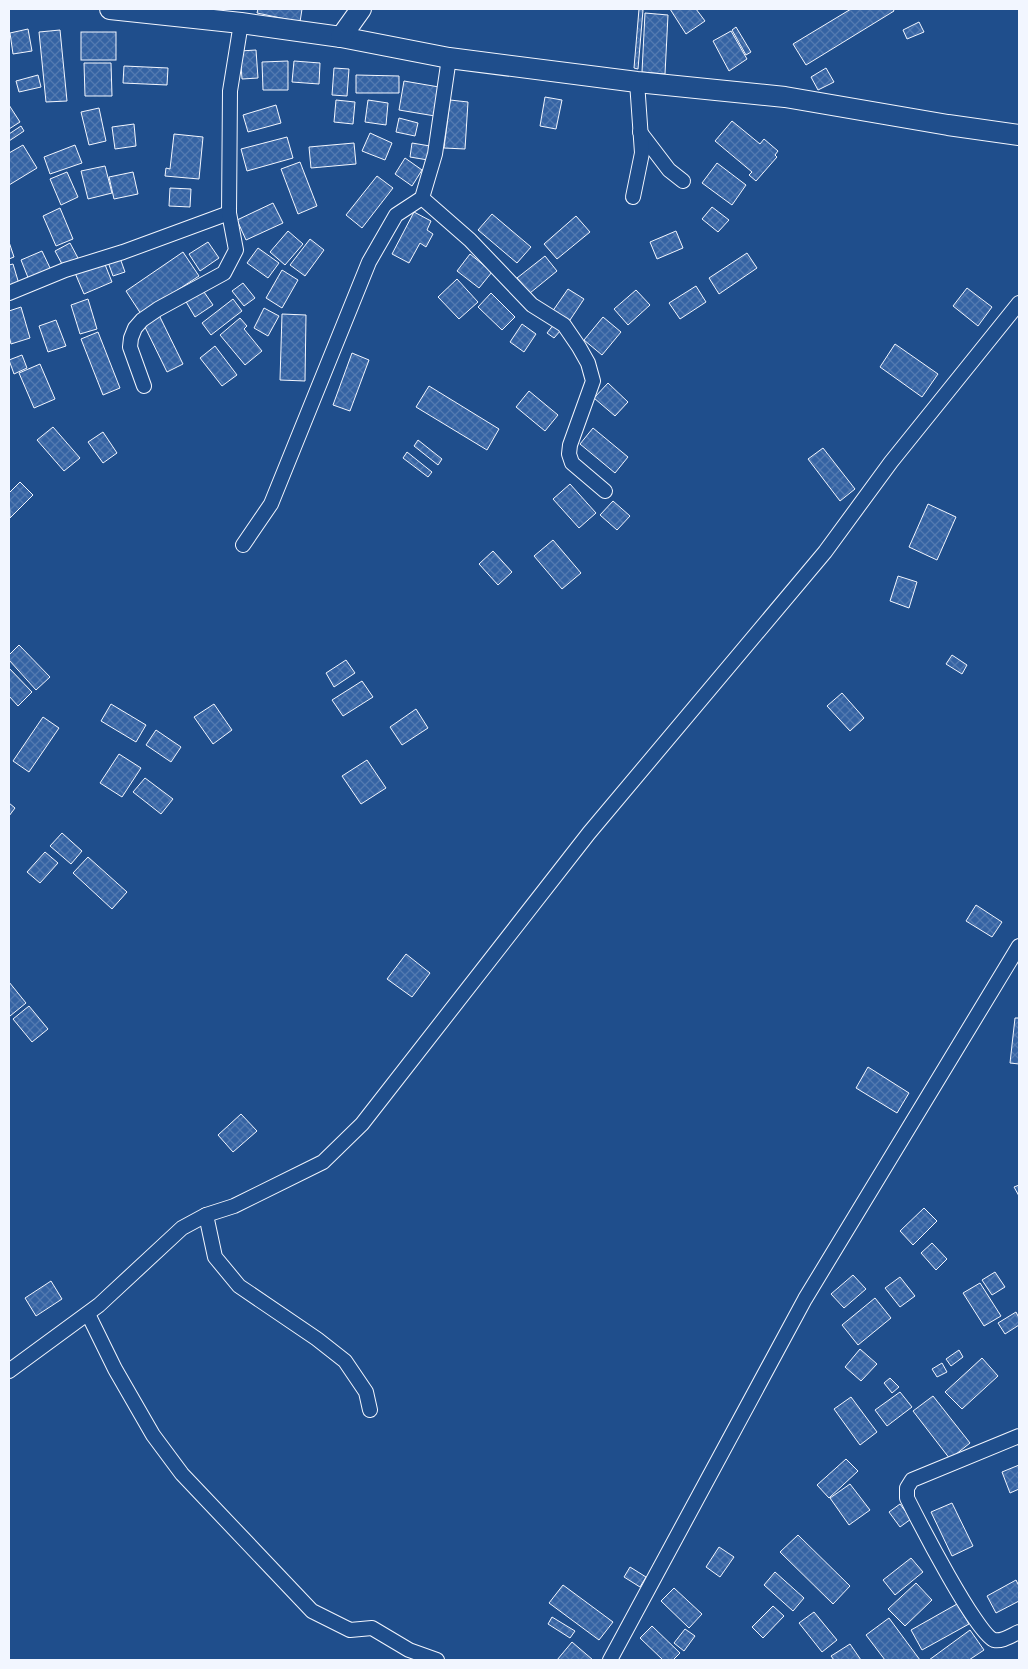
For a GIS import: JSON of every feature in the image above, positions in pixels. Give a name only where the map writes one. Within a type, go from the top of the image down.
[{"type":"street","points":[[110,9],[241,23],[341,37],[449,58],[637,82],[785,97],[948,125],[1019,135]]},
{"type":"street","points":[[341,37],[361,9]]},
{"type":"street","points":[[144,386],[130,346],[135,328],[142,320],[158,309],[224,273],[236,250],[229,213],[230,91],[241,23]]},
{"type":"street","points":[[242,545],[271,504],[369,262],[396,214],[422,198],[435,154],[449,58]]},
{"type":"street","points":[[633,197],[641,161],[637,82]]},
{"type":"street","points":[[639,132],[670,170],[683,181]]},
{"type":"street","points":[[422,198],[470,240],[532,305],[564,325],[579,347],[588,362],[593,380],[570,444],[569,454],[572,462],[605,491]]},
{"type":"street","points":[[9,293],[65,270],[123,252],[229,213]]},
{"type":"street","points":[[9,1371],[99,1305],[182,1228],[206,1215],[234,1206],[323,1162],[362,1124],[589,834],[825,552],[891,462],[1019,303]]},
{"type":"street","points":[[610,1660],[805,1299],[1019,946]]},
{"type":"street","points":[[206,1215],[216,1257],[239,1286],[317,1339],[345,1361],[366,1392],[370,1410]]},
{"type":"street","points":[[88,1314],[115,1370],[153,1435],[182,1474],[312,1611],[350,1630],[372,1628],[409,1650],[437,1660]]},
{"type":"street","points":[[1019,1436],[912,1480],[907,1488],[907,1498],[966,1607],[990,1638],[996,1641],[1002,1640],[1019,1632]]},
{"type":"building","points":[[258,9],[302,9],[300,22],[257,13]]},
{"type":"building","points":[[639,9],[643,10],[638,69],[634,68]]},
{"type":"building","points":[[670,9],[696,9],[705,21],[686,34]]},
{"type":"building","points":[[851,9],[893,9],[894,11],[806,65],[793,44]]},
{"type":"building","points":[[645,13],[668,15],[665,74],[642,72]]},
{"type":"building","points":[[919,22],[924,32],[907,39],[903,30]]},
{"type":"building","points":[[736,27],[751,52],[746,55],[732,30]]},
{"type":"building","points":[[28,29],[32,51],[13,54],[10,33]]},
{"type":"building","points":[[60,30],[67,101],[46,102],[39,32]]},
{"type":"building","points":[[731,31],[747,59],[729,71],[713,41]]},
{"type":"building","points":[[81,32],[116,32],[116,60],[81,60]]},
{"type":"building","points":[[256,50],[258,78],[242,79],[240,51]]},
{"type":"building","points":[[288,61],[288,90],[263,90],[262,62]]},
{"type":"building","points":[[294,61],[320,63],[319,84],[292,82]]},
{"type":"building","points":[[84,63],[111,63],[112,96],[85,96]]},
{"type":"building","points":[[124,66],[168,68],[167,85],[123,83]]},
{"type":"building","points":[[334,68],[349,69],[347,96],[332,95]]},
{"type":"building","points":[[826,68],[834,82],[818,90],[811,77]]},
{"type":"building","points":[[38,75],[41,87],[19,92],[16,81]]},
{"type":"building","points":[[356,75],[399,76],[399,93],[356,93]]},
{"type":"building","points":[[404,81],[439,87],[435,116],[399,110]]},
{"type":"building","points":[[545,97],[562,100],[556,129],[540,126]]},
{"type":"building","points":[[336,100],[355,102],[353,124],[334,122]]},
{"type":"building","points":[[368,100],[388,103],[386,125],[365,122]]},
{"type":"building","points":[[450,100],[468,102],[465,149],[444,148]]},
{"type":"building","points":[[9,105],[20,122],[9,129]]},
{"type":"building","points":[[276,105],[281,123],[248,132],[243,115]]},
{"type":"building","points":[[99,108],[106,141],[89,145],[81,112]]},
{"type":"building","points":[[399,118],[418,123],[415,136],[396,132]]},
{"type":"building","points":[[732,121],[760,144],[764,139],[778,151],[775,155],[777,157],[756,181],[749,175],[752,172],[715,141]]},
{"type":"building","points":[[134,124],[136,146],[115,149],[112,127]]},
{"type":"building","points":[[21,126],[24,131],[9,141],[9,134]]},
{"type":"building","points":[[370,133],[392,143],[385,160],[362,151]]},
{"type":"building","points":[[174,134],[203,137],[199,179],[165,176],[166,168],[170,169]]},
{"type":"building","points":[[287,137],[293,158],[247,171],[241,149]]},
{"type":"building","points":[[354,143],[356,164],[311,168],[309,147]]},
{"type":"building","points":[[412,143],[430,146],[428,160],[410,157]]},
{"type":"building","points":[[23,145],[37,168],[9,185],[9,153]]},
{"type":"building","points":[[75,145],[82,163],[50,174],[44,157]]},
{"type":"building","points":[[405,158],[422,170],[412,186],[395,174]]},
{"type":"building","points":[[300,162],[317,206],[298,214],[281,169]]},
{"type":"building","points":[[717,163],[746,185],[732,205],[702,183]]},
{"type":"building","points":[[105,166],[112,193],[88,199],[81,171]]},
{"type":"building","points":[[67,172],[78,197],[61,205],[50,179]]},
{"type":"building","points":[[133,172],[138,194],[114,199],[109,177]]},
{"type":"building","points":[[377,176],[393,188],[362,228],[346,215]]},
{"type":"building","points":[[170,188],[191,189],[190,207],[169,206]]},
{"type":"building","points":[[273,203],[283,223],[246,240],[237,220]]},
{"type":"building","points":[[712,207],[729,220],[718,232],[702,219]]},
{"type":"building","points":[[60,208],[73,239],[56,246],[43,216]]},
{"type":"building","points":[[414,212],[431,221],[427,230],[433,234],[426,247],[420,243],[409,263],[392,254]]},
{"type":"building","points":[[492,214],[531,247],[517,263],[478,230]]},
{"type":"building","points":[[576,216],[590,232],[557,259],[544,244]]},
{"type":"building","points":[[288,231],[303,244],[285,265],[270,252]]},
{"type":"building","points":[[676,231],[683,248],[657,259],[650,242]]},
{"type":"building","points":[[310,239],[324,250],[305,276],[290,265]]},
{"type":"building","points":[[9,242],[14,257],[9,259]]},
{"type":"building","points":[[208,242],[219,258],[200,271],[189,254]]},
{"type":"building","points":[[70,243],[78,258],[63,266],[55,251]]},
{"type":"building","points":[[258,248],[279,263],[268,278],[247,263]]},
{"type":"building","points":[[42,251],[51,270],[29,280],[21,260]]},
{"type":"building","points":[[183,252],[199,276],[141,314],[126,291]]},
{"type":"building","points":[[747,253],[757,268],[719,294],[709,278]]},
{"type":"building","points":[[470,254],[492,272],[479,288],[457,271]]},
{"type":"building","points":[[545,256],[557,271],[530,293],[517,278]]},
{"type":"building","points":[[120,258],[125,272],[113,276],[108,262]]},
{"type":"building","points":[[104,262],[112,282],[84,294],[75,273]]},
{"type":"building","points":[[13,264],[19,284],[9,287],[9,265]]},
{"type":"building","points":[[282,270],[298,280],[282,308],[266,298]]},
{"type":"building","points":[[457,279],[478,302],[459,319],[438,297]]},
{"type":"building","points":[[243,283],[255,298],[244,306],[232,291]]},
{"type":"building","points":[[696,286],[706,302],[680,319],[669,303]]},
{"type":"building","points":[[967,288],[992,307],[978,326],[953,306]]},
{"type":"building","points":[[202,289],[213,305],[195,317],[185,300]]},
{"type":"building","points":[[568,289],[584,299],[568,323],[552,312]]},
{"type":"building","points":[[636,290],[650,305],[628,325],[614,309]]},
{"type":"building","points":[[491,293],[515,317],[502,330],[478,307]]},
{"type":"building","points":[[88,299],[97,329],[80,334],[71,305]]},
{"type":"building","points":[[233,299],[242,311],[211,335],[202,323]]},
{"type":"building","points":[[21,307],[30,338],[11,344],[9,336],[9,311]]},
{"type":"building","points":[[264,308],[279,316],[268,336],[254,328]]},
{"type":"building","points":[[282,314],[306,315],[305,381],[280,380]]},
{"type":"building","points":[[159,315],[183,364],[167,372],[143,323]]},
{"type":"building","points":[[603,317],[621,332],[602,355],[584,340]]},
{"type":"building","points":[[240,318],[247,326],[244,329],[262,351],[245,365],[220,335]]},
{"type":"building","points":[[56,320],[66,346],[48,352],[39,326]]},
{"type":"building","points":[[522,324],[536,334],[524,352],[510,342]]},
{"type":"building","points":[[554,324],[561,330],[554,338],[547,333]]},
{"type":"building","points":[[98,332],[120,388],[103,395],[81,339]]},
{"type":"building","points":[[895,344],[938,374],[922,397],[880,367]]},
{"type":"building","points":[[215,346],[237,375],[222,386],[200,358]]},
{"type":"building","points":[[352,353],[369,360],[350,411],[333,405]]},
{"type":"building","points":[[22,355],[27,368],[14,374],[9,360]]},
{"type":"building","points":[[40,364],[55,399],[34,408],[19,373]]},
{"type":"building","points":[[608,383],[628,402],[615,416],[594,398]]},
{"type":"building","points":[[429,386],[499,429],[487,450],[416,407]]},
{"type":"building","points":[[529,391],[558,415],[545,431],[516,407]]},
{"type":"building","points":[[53,427],[80,458],[64,471],[37,440]]},
{"type":"building","points":[[593,428],[628,457],[615,473],[580,444]]},
{"type":"building","points":[[103,432],[117,453],[103,463],[88,442]]},
{"type":"building","points":[[418,440],[442,459],[438,465],[414,446]]},
{"type":"building","points":[[823,448],[855,489],[840,501],[808,459]]},
{"type":"building","points":[[407,452],[432,472],[428,477],[403,458]]},
{"type":"building","points":[[20,482],[33,495],[10,518],[9,493]]},
{"type":"building","points":[[570,484],[596,513],[579,528],[553,499]]},
{"type":"building","points":[[613,501],[630,516],[617,530],[600,515]]},
{"type":"building","points":[[928,504],[956,517],[937,560],[909,547]]},
{"type":"building","points":[[553,540],[581,573],[562,589],[534,556]]},
{"type":"building","points":[[493,551],[512,572],[498,585],[479,564]]},
{"type":"building","points":[[898,576],[917,582],[909,608],[890,601]]},
{"type":"building","points":[[19,645],[50,677],[36,690],[9,660],[9,655]]},
{"type":"building","points":[[952,655],[967,665],[962,674],[946,664]]},
{"type":"building","points":[[346,660],[355,673],[334,687],[326,673]]},
{"type":"building","points":[[9,668],[32,692],[18,706],[9,696]]},
{"type":"building","points":[[362,681],[373,697],[343,716],[332,700]]},
{"type":"building","points":[[842,693],[864,718],[850,731],[827,706]]},
{"type":"building","points":[[111,704],[146,725],[136,742],[101,721]]},
{"type":"building","points":[[214,704],[232,730],[213,744],[194,717]]},
{"type":"building","points":[[416,709],[428,728],[402,745],[390,727]]},
{"type":"building","points":[[43,717],[59,728],[29,772],[13,761]]},
{"type":"building","points":[[156,730],[181,747],[171,762],[146,745]]},
{"type":"building","points":[[119,754],[141,768],[122,797],[100,783]]},
{"type":"building","points":[[367,760],[386,788],[361,804],[342,776]]},
{"type":"building","points":[[145,778],[173,799],[161,814],[133,792]]},
{"type":"building","points":[[9,803],[15,808],[9,816]]},
{"type":"building","points":[[62,833],[82,851],[71,864],[50,846]]},
{"type":"building","points":[[45,852],[58,863],[40,883],[27,872]]},
{"type":"building","points":[[88,857],[127,892],[112,909],[73,873]]},
{"type":"building","points":[[976,905],[1002,922],[992,937],[966,921]]},
{"type":"building","points":[[406,954],[430,973],[412,997],[387,979]]},
{"type":"building","points":[[9,982],[26,1003],[10,1016],[9,1014]]},
{"type":"building","points":[[29,1006],[48,1029],[32,1042],[13,1019]]},
{"type":"building","points":[[1015,1018],[1019,1018],[1019,1064],[1010,1063]]},
{"type":"building","points":[[868,1067],[909,1093],[897,1113],[856,1088]]},
{"type":"building","points":[[241,1114],[257,1131],[233,1152],[218,1135]]},
{"type":"building","points":[[1019,1185],[1019,1196],[1014,1187]]},
{"type":"building","points":[[924,1208],[937,1221],[913,1245],[900,1231]]},
{"type":"building","points":[[932,1243],[947,1259],[936,1270],[921,1253]]},
{"type":"building","points":[[995,1272],[1005,1287],[992,1295],[982,1280]]},
{"type":"building","points":[[853,1275],[866,1289],[844,1308],[831,1294]]},
{"type":"building","points":[[900,1277],[915,1296],[900,1307],[885,1288]]},
{"type":"building","points":[[51,1281],[62,1299],[36,1316],[25,1298]]},
{"type":"building","points":[[980,1283],[1001,1316],[984,1326],[963,1293]]},
{"type":"building","points":[[875,1298],[891,1318],[858,1345],[842,1325]]},
{"type":"building","points":[[1016,1312],[1019,1318],[1019,1325],[1005,1334],[998,1323]]},
{"type":"building","points":[[860,1349],[877,1364],[861,1381],[845,1367]]},
{"type":"building","points":[[959,1350],[963,1357],[951,1366],[946,1359]]},
{"type":"building","points":[[982,1358],[998,1376],[962,1409],[945,1392]]},
{"type":"building","points":[[942,1363],[947,1372],[937,1377],[932,1369]]},
{"type":"building","points":[[890,1378],[899,1387],[892,1393],[884,1383]]},
{"type":"building","points":[[900,1392],[912,1407],[887,1426],[875,1410]]},
{"type":"building","points":[[933,1396],[970,1443],[950,1459],[913,1411]]},
{"type":"building","points":[[851,1397],[877,1432],[860,1445],[834,1409]]},
{"type":"building","points":[[846,1459],[858,1471],[829,1498],[817,1485]]},
{"type":"building","points":[[1019,1465],[1019,1489],[1010,1493],[1002,1472]]},
{"type":"building","points":[[850,1484],[870,1510],[849,1525],[830,1498]]},
{"type":"building","points":[[952,1503],[973,1546],[952,1556],[931,1512]]},
{"type":"building","points":[[900,1504],[911,1519],[900,1527],[889,1512]]},
{"type":"building","points":[[798,1535],[850,1586],[833,1604],[780,1552]]},
{"type":"building","points":[[719,1547],[734,1557],[720,1577],[706,1567]]},
{"type":"building","points":[[911,1558],[923,1572],[895,1595],[883,1580]]},
{"type":"building","points":[[630,1567],[646,1577],[640,1587],[624,1577]]},
{"type":"building","points":[[775,1572],[804,1598],[793,1611],[764,1585]]},
{"type":"building","points":[[1016,1580],[1019,1586],[1019,1601],[996,1613],[987,1596]]},
{"type":"building","points":[[916,1583],[932,1600],[905,1626],[888,1609]]},
{"type":"building","points":[[563,1585],[613,1622],[599,1640],[549,1603]]},
{"type":"building","points":[[674,1588],[702,1614],[689,1628],[661,1601]]},
{"type":"building","points":[[957,1604],[969,1624],[922,1650],[911,1630]]},
{"type":"building","points":[[773,1606],[784,1616],[763,1638],[752,1627]]},
{"type":"building","points":[[814,1612],[837,1640],[822,1652],[799,1623]]},
{"type":"building","points":[[552,1617],[575,1631],[570,1638],[548,1624]]},
{"type":"building","points":[[889,1618],[920,1660],[885,1660],[866,1635]]},
{"type":"building","points":[[652,1626],[680,1653],[673,1660],[663,1660],[640,1638]]},
{"type":"building","points":[[685,1629],[695,1636],[684,1651],[674,1643]]},
{"type":"building","points":[[970,1630],[984,1650],[969,1660],[929,1660]]},
{"type":"building","points":[[572,1642],[593,1660],[557,1660]]},
{"type":"building","points":[[850,1644],[861,1660],[834,1660],[831,1656]]}]
